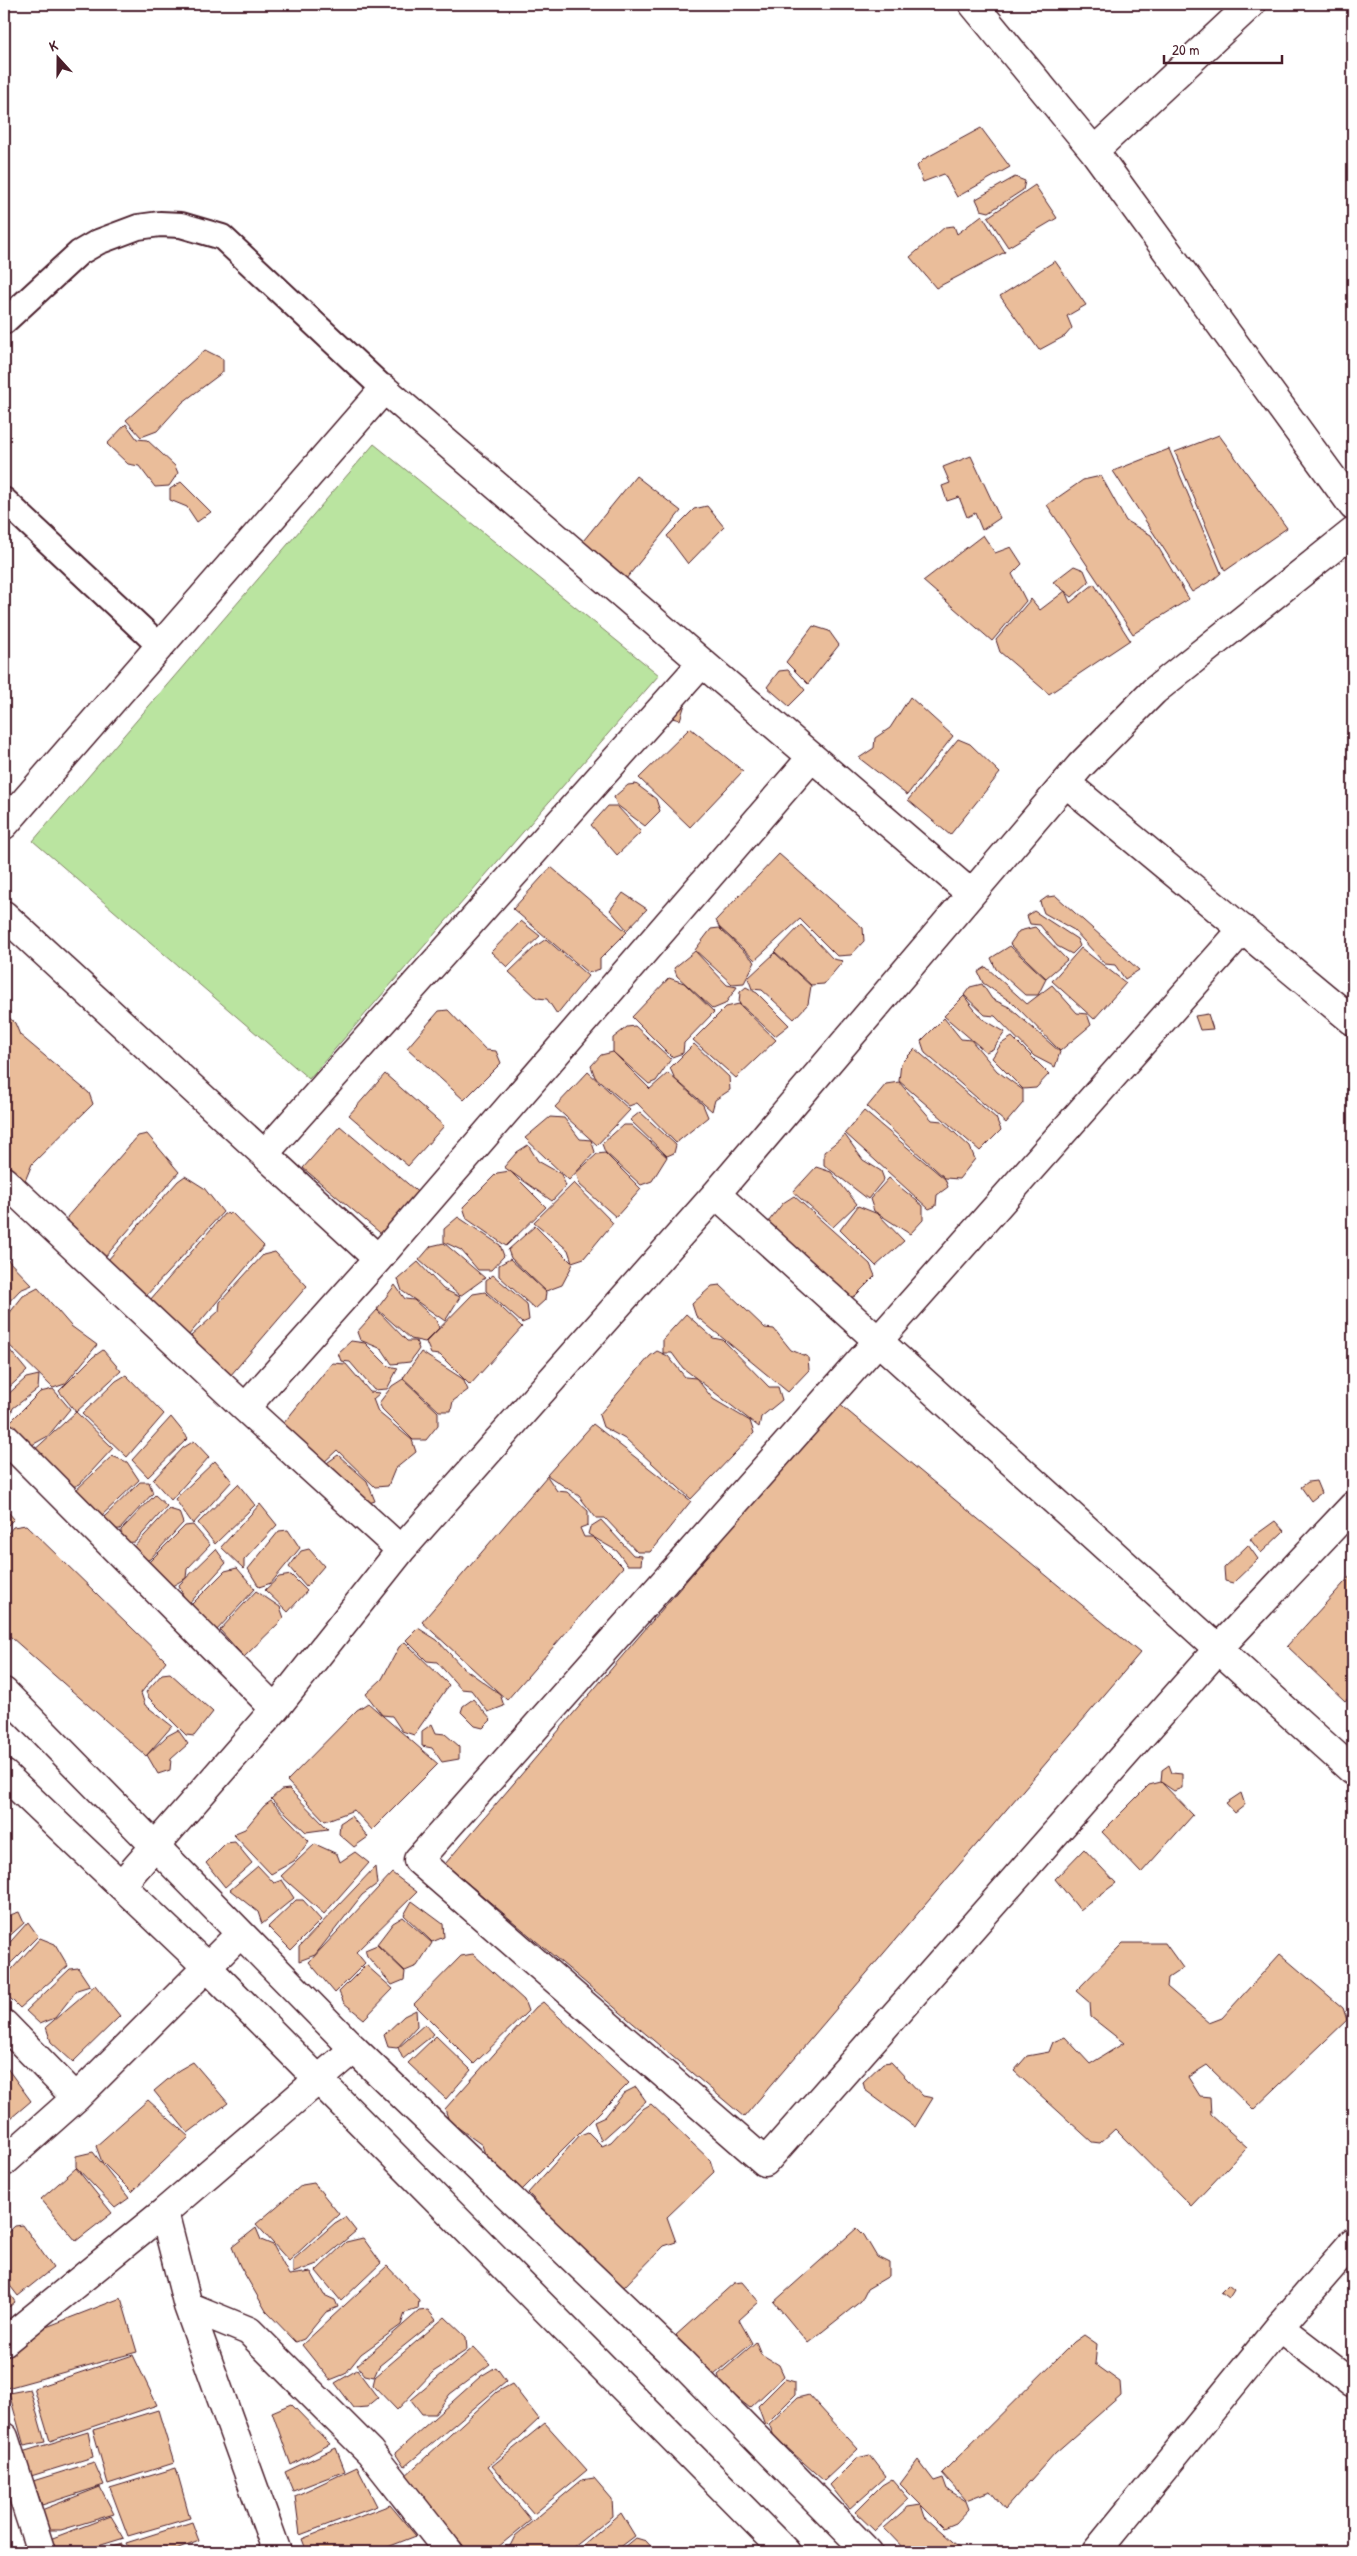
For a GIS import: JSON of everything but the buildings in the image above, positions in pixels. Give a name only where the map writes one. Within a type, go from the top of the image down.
[{"type":"street","points":[[973,4],[1094,151],[1353,506]]},
{"type":"street","points":[[1094,151],[1251,4]]},
{"type":"street","points":[[4,825],[384,389],[970,893]]},
{"type":"street","points":[[121,1885],[275,1709],[401,1550],[716,1194],[970,893],[1066,783],[1154,691],[1353,532]]},
{"type":"street","points":[[265,1153],[702,663]]},
{"type":"street","points":[[245,1408],[378,1259],[812,757]]},
{"type":"street","points":[[1066,783],[1353,1021]]},
{"type":"street","points":[[4,915],[265,1153],[378,1259]]},
{"type":"street","points":[[1243,929],[418,1860],[765,2162],[1218,1649],[1353,1506]]},
{"type":"street","points":[[4,1181],[245,1408],[401,1550]]},
{"type":"street","points":[[716,1194],[1353,1771]]},
{"type":"street","points":[[4,1437],[275,1709]]},
{"type":"street","points":[[4,1692],[354,2049],[681,2362],[868,2552]]},
{"type":"street","points":[[4,1774],[207,1967],[786,2552]]},
{"type":"street","points":[[4,2162],[76,2098],[240,1934]]},
{"type":"street","points":[[4,2024],[76,2098]]},
{"type":"street","points":[[4,2342],[164,2212],[354,2049]]},
{"type":"street","points":[[164,2212],[188,2306],[276,2552]]},
{"type":"street","points":[[1096,2552],[1279,2327],[1353,2242]]},
{"type":"street","points":[[188,2306],[249,2331],[370,2452],[449,2552]]},
{"type":"street","points":[[1279,2327],[1353,2384]]},
{"type":"street","points":[[4,2437],[41,2552]]},
{"type":"lane","points":[[4,322],[79,253],[98,242],[138,226],[181,225],[222,237],[384,389]]},
{"type":"lane","points":[[4,500],[160,646]]},
{"type":"green space","points":[[374,444],[659,675],[309,1079],[33,841]]}]
